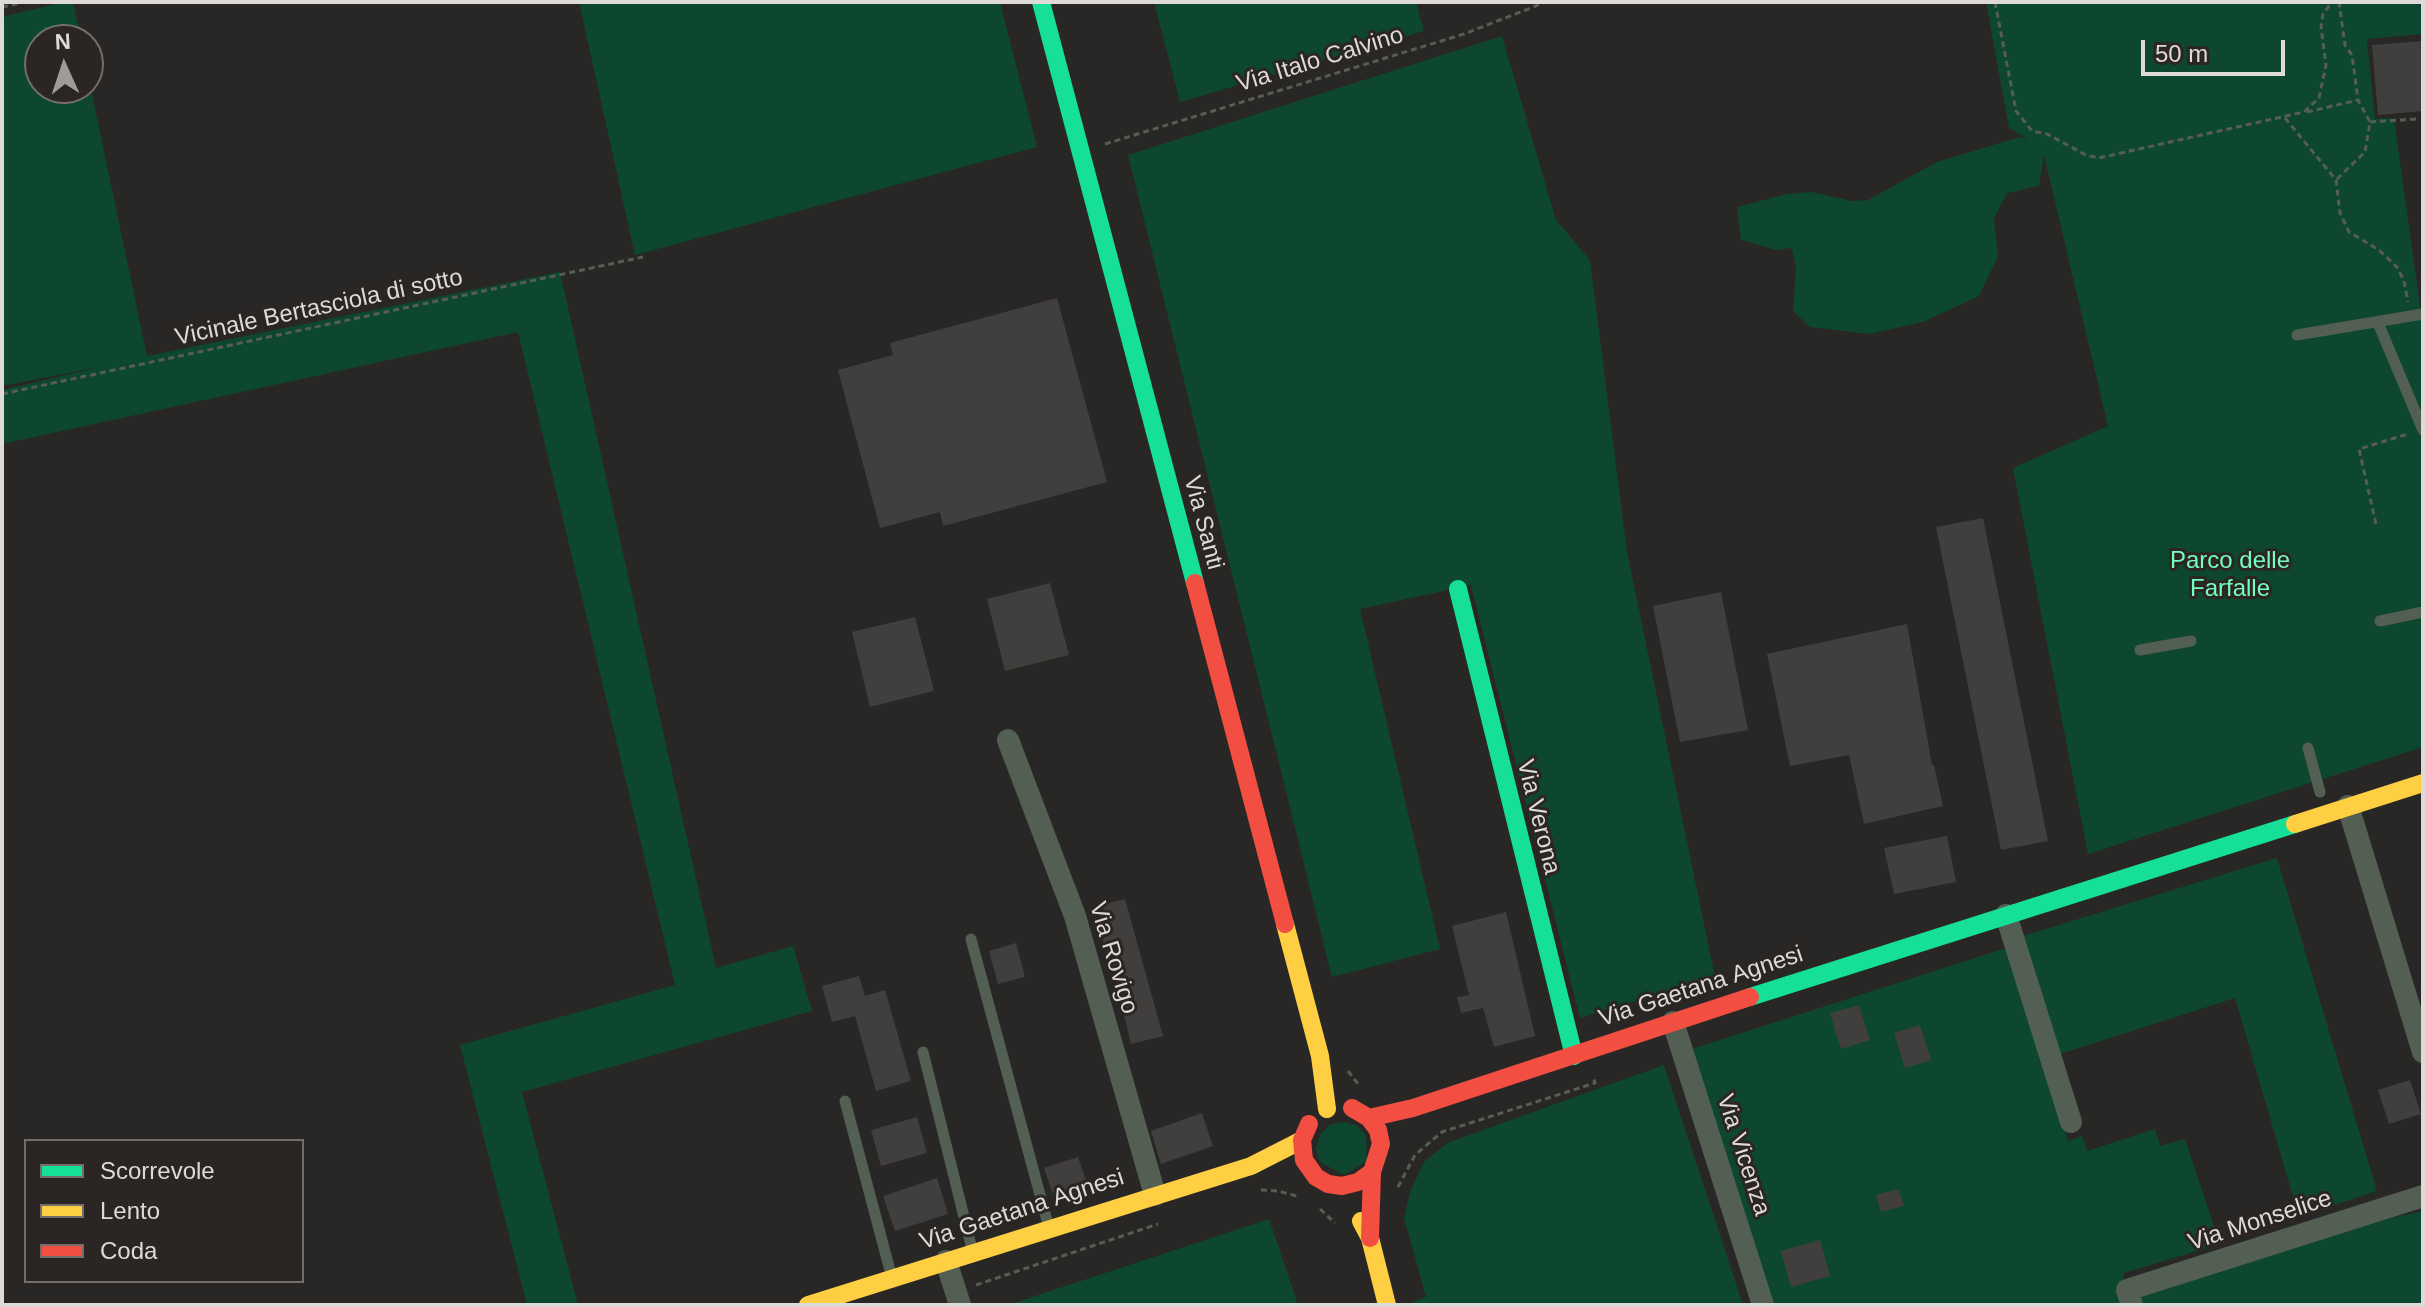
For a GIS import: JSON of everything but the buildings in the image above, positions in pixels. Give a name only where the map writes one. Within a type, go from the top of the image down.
[{"type":"street","name":"Via Santi","points":[[1041,2],[1320,1056],[1327,1109]]},
{"type":"street","name":"Via Verona","points":[[1458,589],[1580,1054]]},
{"type":"street","name":"Via Rovigo","points":[[1008,740],[1075,916],[1155,1195]]},
{"type":"street","name":"Via Gaetana Agnesi","points":[[1369,1118],[1413,1108],[2423,783]]},
{"type":"street","points":[[2348,806],[2413,980],[2423,1052]]},
{"type":"street","points":[[2006,915],[2071,1122]]},
{"type":"street","name":"Via Vicenza","points":[[1673,1022],[1763,1305]]},
{"type":"street","name":"Via Santi","points":[[1320,1056],[1346,1107]]},
{"type":"street","points":[[1372,1172],[1358,1182],[1342,1186],[1328,1184],[1316,1177],[1304,1160],[1302,1140],[1310,1121],[1327,1109],[1346,1107],[1359,1110],[1369,1118],[1378,1130],[1381,1144]]},
{"type":"street","points":[[1370,1238],[1372,1172],[1381,1144],[1413,1108]]},
{"type":"street","name":"Via Gaetana Agnesi","points":[[808,1305],[1251,1166],[1302,1140]]},
{"type":"street","name":"Via Gaetana Agnesi","points":[[1251,1166],[1316,1177]]},
{"type":"street","points":[[1342,1186],[1370,1238],[1387,1305]]},
{"type":"street","name":"Via Monselice","points":[[2132,1305],[2127,1290],[2423,1196]]},
{"type":"street","points":[[946,1261],[958,1298]]},
{"type":"lane","points":[[2297,335],[2423,314]]},
{"type":"lane","points":[[2378,323],[2423,430]]},
{"type":"lane","points":[[2380,621],[2423,612]]},
{"type":"lane","points":[[2140,650],[2191,641]]},
{"type":"lane","points":[[2308,748],[2320,792]]},
{"type":"lane","points":[[971,939],[1049,1229]]},
{"type":"lane","points":[[923,1052],[973,1253]]},
{"type":"lane","points":[[845,1101],[893,1278]]},
{"type":"path","points":[[2,7],[25,2]]},
{"type":"path","name":"Via Italo Calvino","points":[[1102,145],[1364,62],[1440,42],[1546,2]]},
{"type":"path","points":[[1995,2],[2016,111],[2032,131],[2047,134],[2086,155],[2099,158],[2358,100]]},
{"type":"path","points":[[2304,112],[2319,98],[2326,65],[2321,27],[2323,14],[2332,2]]},
{"type":"path","points":[[2336,180],[2365,152],[2370,122],[2358,100],[2352,55],[2345,45],[2339,2]]},
{"type":"path","points":[[2285,118],[2336,180],[2340,213],[2349,232],[2379,250],[2397,267],[2404,281],[2407,318]]},
{"type":"path","points":[[2370,122],[2416,119]]},
{"type":"path","name":"Vicinale Bertasciola di sotto","points":[[2,394],[643,257]]},
{"type":"path","points":[[2376,524],[2359,449],[2423,430]]},
{"type":"path","points":[[1397,1189],[1415,1155],[1442,1132],[1595,1083],[1580,1054]]},
{"type":"path","points":[[1345,1066],[1359,1084]]},
{"type":"path","points":[[1250,1194],[1262,1190],[1278,1191],[1309,1202]]},
{"type":"path","points":[[1319,1207],[1337,1225]]},
{"type":"path","points":[[958,1298],[1166,1221]]},
{"type":"green space","points":[[73,2],[78,24],[24,24],[24,104],[94,104],[147,356],[560,272],[716,968],[793,946],[812,1011],[522,1092],[578,1305],[527,1305],[460,1045],[675,985],[518,332],[2,444],[2,390],[104,366],[2,386],[2,17]]},
{"type":"green space","points":[[579,2],[1000,2],[1037,147],[635,255]]},
{"type":"green space","points":[[1154,2],[1416,2],[1424,31],[1180,102]]},
{"type":"green space","name":"Parco delle Farfalle","points":[[1986,2],[2423,2],[2423,34],[2367,39],[2375,119],[2394,118],[2423,328],[2423,747],[2088,854],[2013,468],[2108,426],[2044,155],[2039,186],[2007,193],[1994,218],[1998,256],[1979,296],[1923,322],[1869,334],[1810,327],[1793,311],[1796,269],[1792,248],[1776,250],[1741,240],[1737,207],[1787,194],[1811,192],[1852,201],[1868,200],[1937,162],[2020,137],[2029,140],[2009,128]]},
{"type":"green space","points":[[1502,36],[1556,220],[1590,260],[1627,552],[1715,977],[1580,1018],[1471,585],[1360,609],[1440,949],[1332,977],[1128,155]]},
{"type":"green space","points":[[2277,858],[2377,1191],[2299,1217],[2235,998],[2057,1055],[2023,936]]},
{"type":"green space","points":[[2006,948],[2068,1141],[2082,1136],[2087,1151],[2155,1129],[2160,1146],[2185,1139],[2220,1244],[2124,1273],[2122,1291],[2140,1297],[2387,1219],[2423,1211],[2423,1305],[1774,1305],[1692,1049]]},
{"type":"green space","points":[[1664,1065],[1743,1305],[1405,1305],[1426,1297],[1404,1218],[1410,1192],[1424,1162],[1447,1143]]},
{"type":"green space","points":[[1343,1122],[1356,1125],[1366,1135],[1367,1161],[1344,1175],[1320,1162],[1316,1149],[1320,1135],[1329,1125]]},
{"type":"green space","points":[[1269,1219],[1298,1305],[1008,1305]]},
{"type":"traffic: fast","points":[[1041,2],[1195,583]]},
{"type":"traffic: fast","points":[[1458,589],[1574,1056]]},
{"type":"traffic: fast","points":[[1750,997],[2295,824]]},
{"type":"traffic: slow","points":[[2295,824],[2423,783]]},
{"type":"traffic: slow","points":[[1285,924],[1320,1056],[1327,1109]]},
{"type":"traffic: slow","points":[[808,1305],[1251,1166],[1302,1140]]},
{"type":"traffic: slow","points":[[1361,1221],[1370,1238],[1387,1305]]},
{"type":"traffic: jam","points":[[1195,583],[1285,924]]},
{"type":"traffic: jam","points":[[1369,1118],[1413,1108],[1750,997]]},
{"type":"traffic: jam","points":[[1352,1108],[1369,1118],[1378,1130],[1381,1144],[1372,1172],[1370,1238]]},
{"type":"traffic: jam","points":[[1309,1124],[1302,1140],[1304,1160],[1316,1177],[1328,1184],[1342,1186],[1358,1182],[1372,1172]]}]
